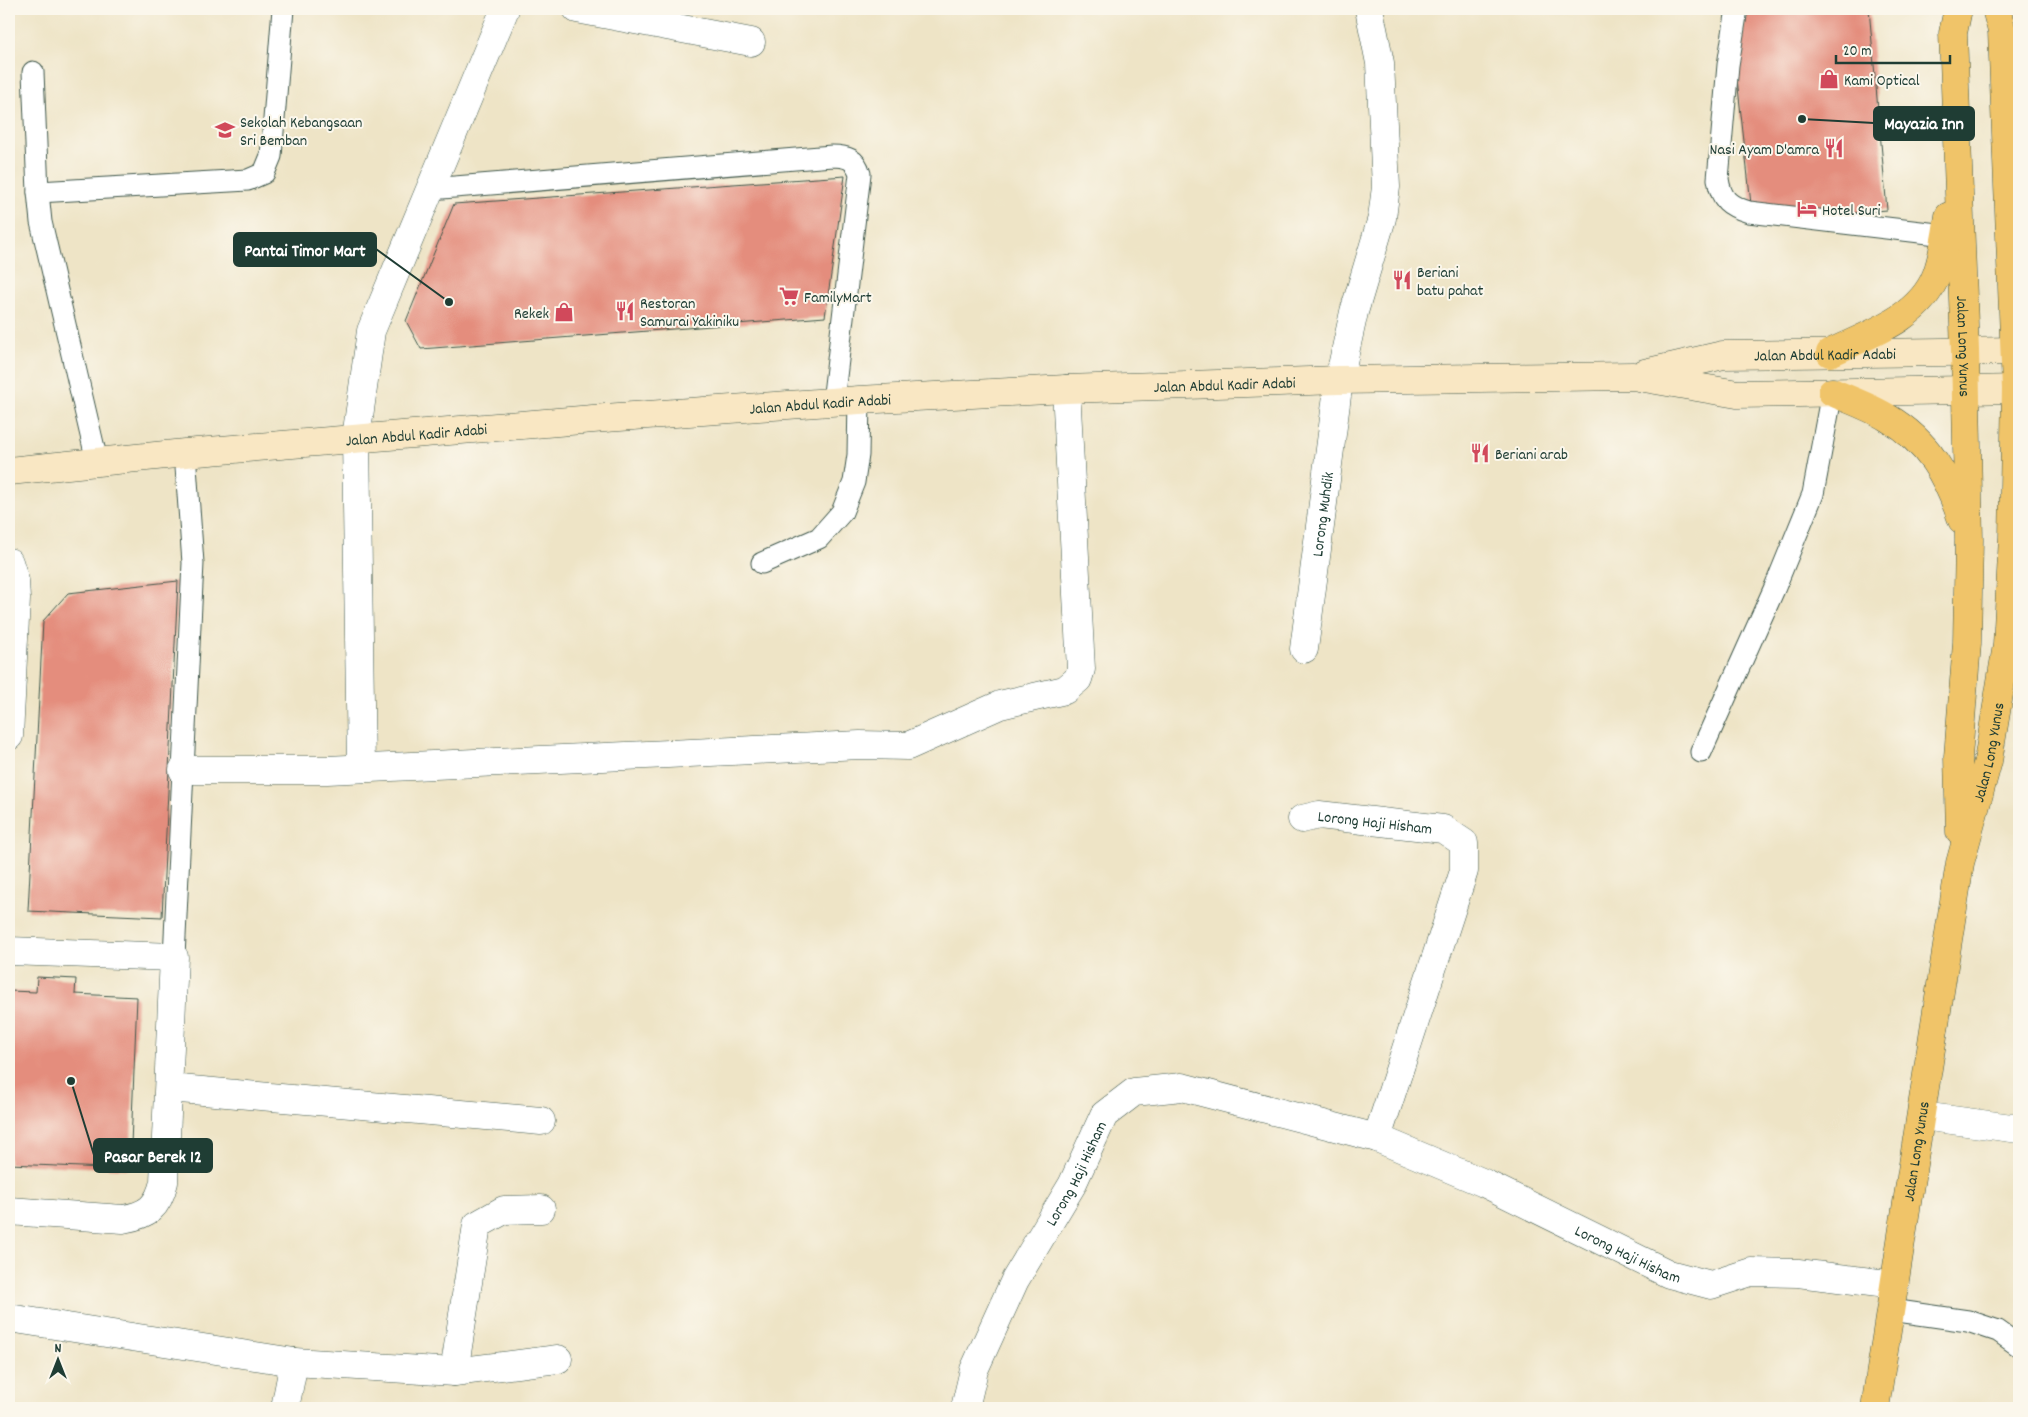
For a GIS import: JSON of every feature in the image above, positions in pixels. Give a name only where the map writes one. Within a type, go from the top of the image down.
[{"type":"main road","name":"Jalan Long Yunus","points":[[1958,9],[1953,33],[1965,352],[1969,540],[1967,643],[1958,757],[1960,863]]},
{"type":"main road","name":"Jalan Long Yunus","points":[[1874,1408],[1922,1116],[1960,863],[1990,751],[2007,644],[2016,528],[2017,389],[2002,31],[1996,9]]},
{"type":"main road","points":[[2006,148],[2019,192]]},
{"type":"main road","points":[[1830,353],[1895,322],[1919,303],[1936,277],[1946,235],[1958,149]]},
{"type":"main road","name":"Jalan Abdul Kadir Adabi","points":[[1634,376],[1723,355],[2016,351]]},
{"type":"main road","name":"Jalan Abdul Kadir Adabi","points":[[9,471],[185,453],[606,418],[846,401],[1066,389],[1340,380],[1634,376],[1737,394],[2017,389]]},
{"type":"main road","points":[[1832,392],[1886,417],[1916,438],[1939,465],[1955,499],[1969,540]]},
{"type":"street","points":[[361,768],[356,438],[372,325],[505,9]]},
{"type":"street","points":[[577,9],[751,42]]},
{"type":"street","name":"Lorong Muhdik","points":[[1304,649],[1340,380],[1354,312],[1382,218],[1386,187],[1380,63],[1369,9]]},
{"type":"street","points":[[183,770],[327,770],[860,745],[908,746],[1000,705],[1065,690],[1078,679],[1081,669],[1066,389]]},
{"type":"street","points":[[9,562],[15,581],[16,599],[9,736]]},
{"type":"street","name":"Lorong Haji Hisham","points":[[1302,819],[1319,815],[1443,829],[1464,843],[1464,871],[1377,1138]]},
{"type":"street","points":[[9,951],[174,957],[164,1182],[160,1196],[151,1209],[138,1216],[123,1219],[9,1212]]},
{"type":"street","name":"Lorong Haji Hisham","points":[[964,1408],[974,1370],[1015,1280],[1072,1185],[1104,1115],[1134,1092],[1182,1087],[1377,1138],[1484,1183],[1669,1274],[1711,1286],[1750,1272],[1798,1273],[1893,1298]]},
{"type":"street","points":[[169,1088],[541,1121]]},
{"type":"street","points":[[1922,1116],[2019,1129]]},
{"type":"street","points":[[454,1372],[477,1225],[504,1210],[541,1209]]},
{"type":"street","points":[[9,1318],[294,1362],[454,1372],[558,1359]]},
{"type":"street","points":[[285,1408],[294,1362]]},
{"type":"lane","points":[[38,192],[248,180],[264,173],[271,156],[282,9]]},
{"type":"lane","points":[[1737,9],[1728,65],[1718,178],[1720,191],[1725,200],[1737,208],[1749,212],[1946,235]]},
{"type":"lane","points":[[33,72],[41,222],[97,461]]},
{"type":"lane","points":[[430,189],[832,156],[842,156],[857,165],[860,174],[846,401],[858,455],[854,482],[842,512],[819,538],[762,563]]},
{"type":"lane","points":[[1702,752],[1775,587],[1813,494],[1832,392]]},
{"type":"lane","points":[[174,957],[192,563],[185,453]]},
{"type":"lane","points":[[1893,1298],[1998,1331],[2019,1346]]},
{"type":"building","points":[[1747,9],[1869,9],[1887,210],[1843,214],[1751,204],[1736,70]]},
{"type":"building","points":[[845,176],[825,317],[421,349],[406,321],[454,204]]},
{"type":"building","points":[[178,581],[162,917],[28,911],[43,621],[68,593]]},
{"type":"building","points":[[37,977],[76,979],[75,994],[137,997],[130,1169],[9,1164],[9,991],[36,992]]},
{"type":"place","name":"Kami Optical","points":[[1829,79]]},
{"type":"place","name":"Mayazia Inn","points":[[1802,119]]},
{"type":"place","name":"Sekolah Kebangsaan Sri Bemban","points":[[225,130]]},
{"type":"place","name":"Nasi Ayam D'amra","points":[[1834,148]]},
{"type":"place","name":"Hotel Suri","points":[[1807,209]]},
{"type":"place","name":"Beriani batu pahat","points":[[1402,280]]},
{"type":"place","name":"FamilyMart","points":[[789,296]]},
{"type":"place","name":"Pantai Timor Mart","points":[[449,302]]},
{"type":"place","name":"Restoran Samurai Yakiniku","points":[[625,311]]},
{"type":"place","name":"Rekek","points":[[564,312]]},
{"type":"place","name":"Beriani arab","points":[[1480,453]]},
{"type":"place","name":"Pasar Berek 12","points":[[71,1081]]}]
